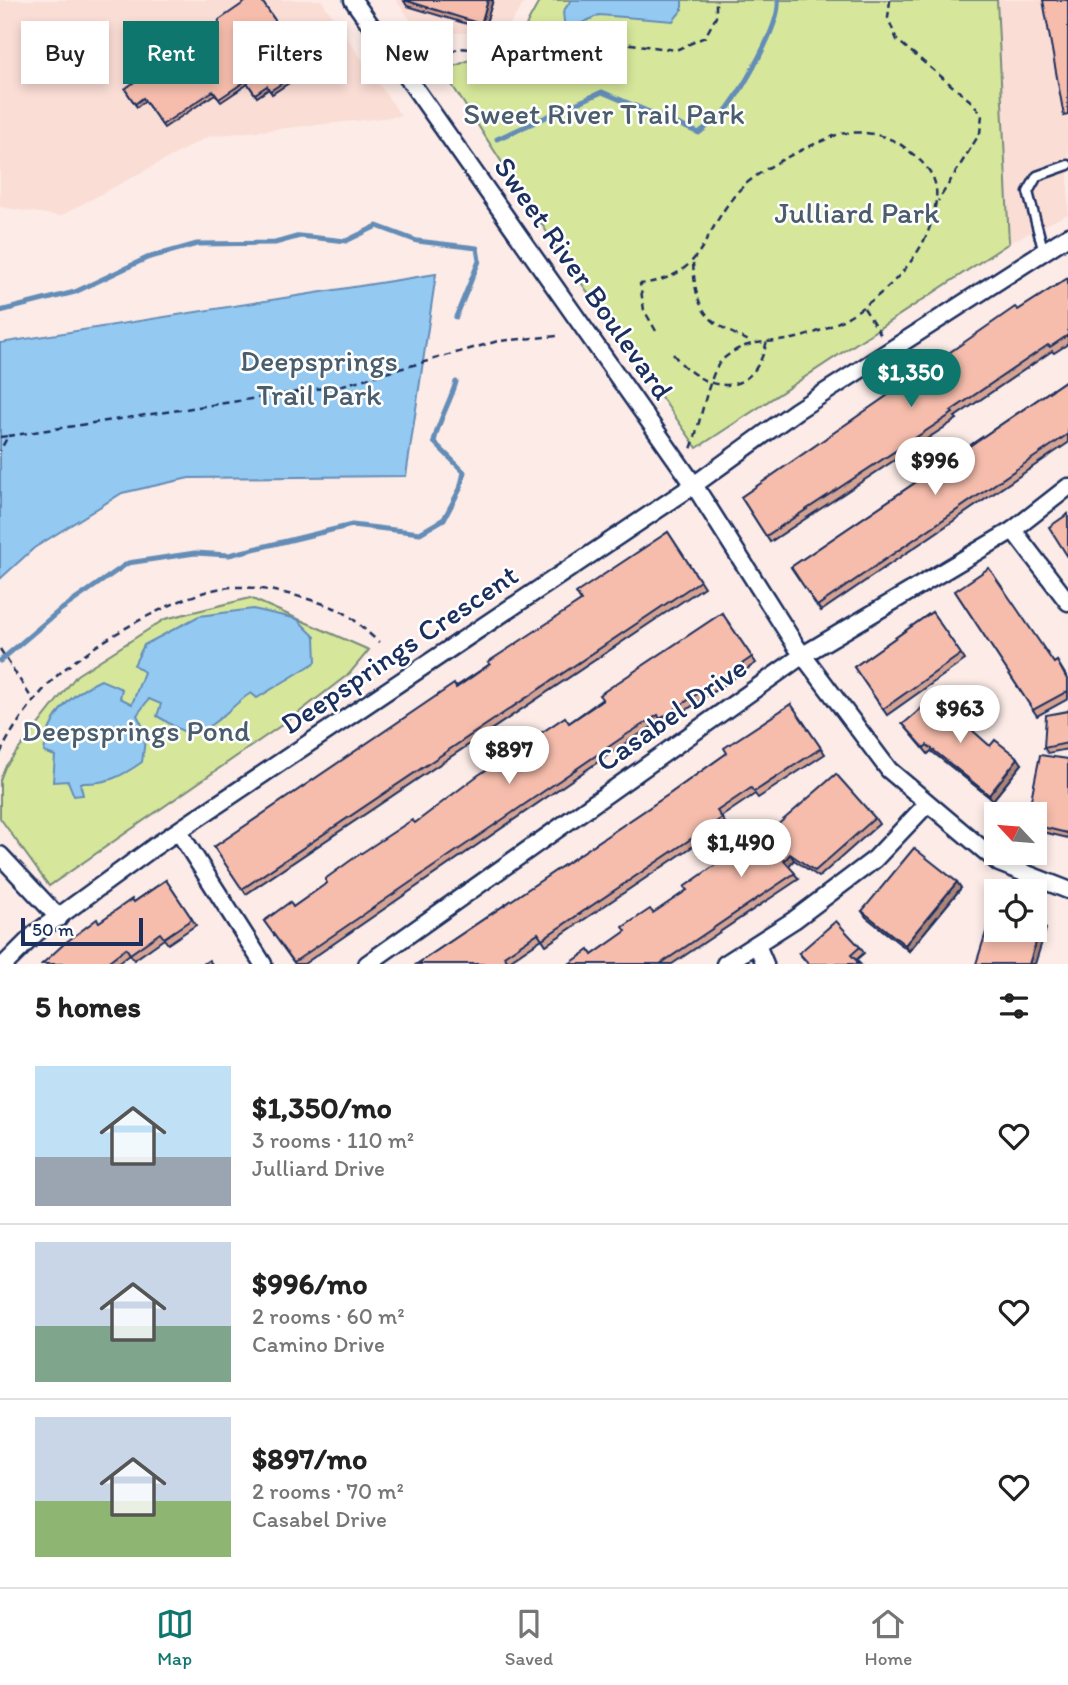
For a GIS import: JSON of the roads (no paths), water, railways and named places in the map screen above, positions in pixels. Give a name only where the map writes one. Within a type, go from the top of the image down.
[{"type":"street","name":"Sweet River Boulevard","points":[[353,0],[694,485],[803,655],[889,771],[999,863],[1068,890]]},
{"type":"street","name":"Deepsprings Crescent","points":[[5,964],[36,933],[95,888],[694,485],[796,411],[1043,249],[1068,236]]},
{"type":"street","name":"Casabel Drive","points":[[367,964],[803,655],[1013,530],[1068,487]]},
{"type":"street","points":[[1013,530],[1068,602]]},
{"type":"street","points":[[725,964],[757,945],[875,859],[927,804]]},
{"type":"street","points":[[179,832],[263,964]]},
{"type":"street","points":[[0,855],[59,918]]},
{"type":"street","points":[[757,945],[765,964]]},
{"type":"lane","points":[[1043,249],[1028,192],[1037,176],[1068,165]]},
{"type":"water","points":[[571,0],[682,0],[682,10],[673,21],[599,15],[586,21],[564,21],[563,12]]},
{"type":"water","name":"Deepsprings Trail Park","points":[[436,274],[406,476],[189,478],[122,493],[34,548],[0,579],[0,343]]},
{"type":"water","points":[[253,609],[297,619],[315,637],[316,662],[257,698],[251,693],[211,724],[194,732],[182,731],[157,716],[161,704],[149,699],[137,715],[146,733],[142,762],[113,778],[80,783],[83,795],[74,796],[68,781],[53,782],[55,756],[44,752],[46,739],[55,717],[70,699],[101,680],[122,689],[120,698],[132,704],[144,672],[134,665],[144,645],[199,616]]},
{"type":"waterway","points":[[497,139],[602,92],[699,133],[725,112],[743,86],[774,24],[778,0]]},
{"type":"waterway","points":[[0,311],[75,292],[147,258],[197,244],[275,243],[300,236],[346,241],[377,226],[417,241],[477,248],[479,261],[456,317]]},
{"type":"waterway","points":[[0,661],[59,611],[128,563],[195,553],[229,555],[352,525],[420,533],[444,519],[460,489],[464,472],[434,442],[456,382]]},
{"type":"park label","name":"Sweet River Trail Park","points":[[604,113]]},
{"type":"park label","name":"Julliard Park","points":[[857,212]]},
{"type":"park label","name":"Deepsprings Pond","points":[[136,730]]}]
